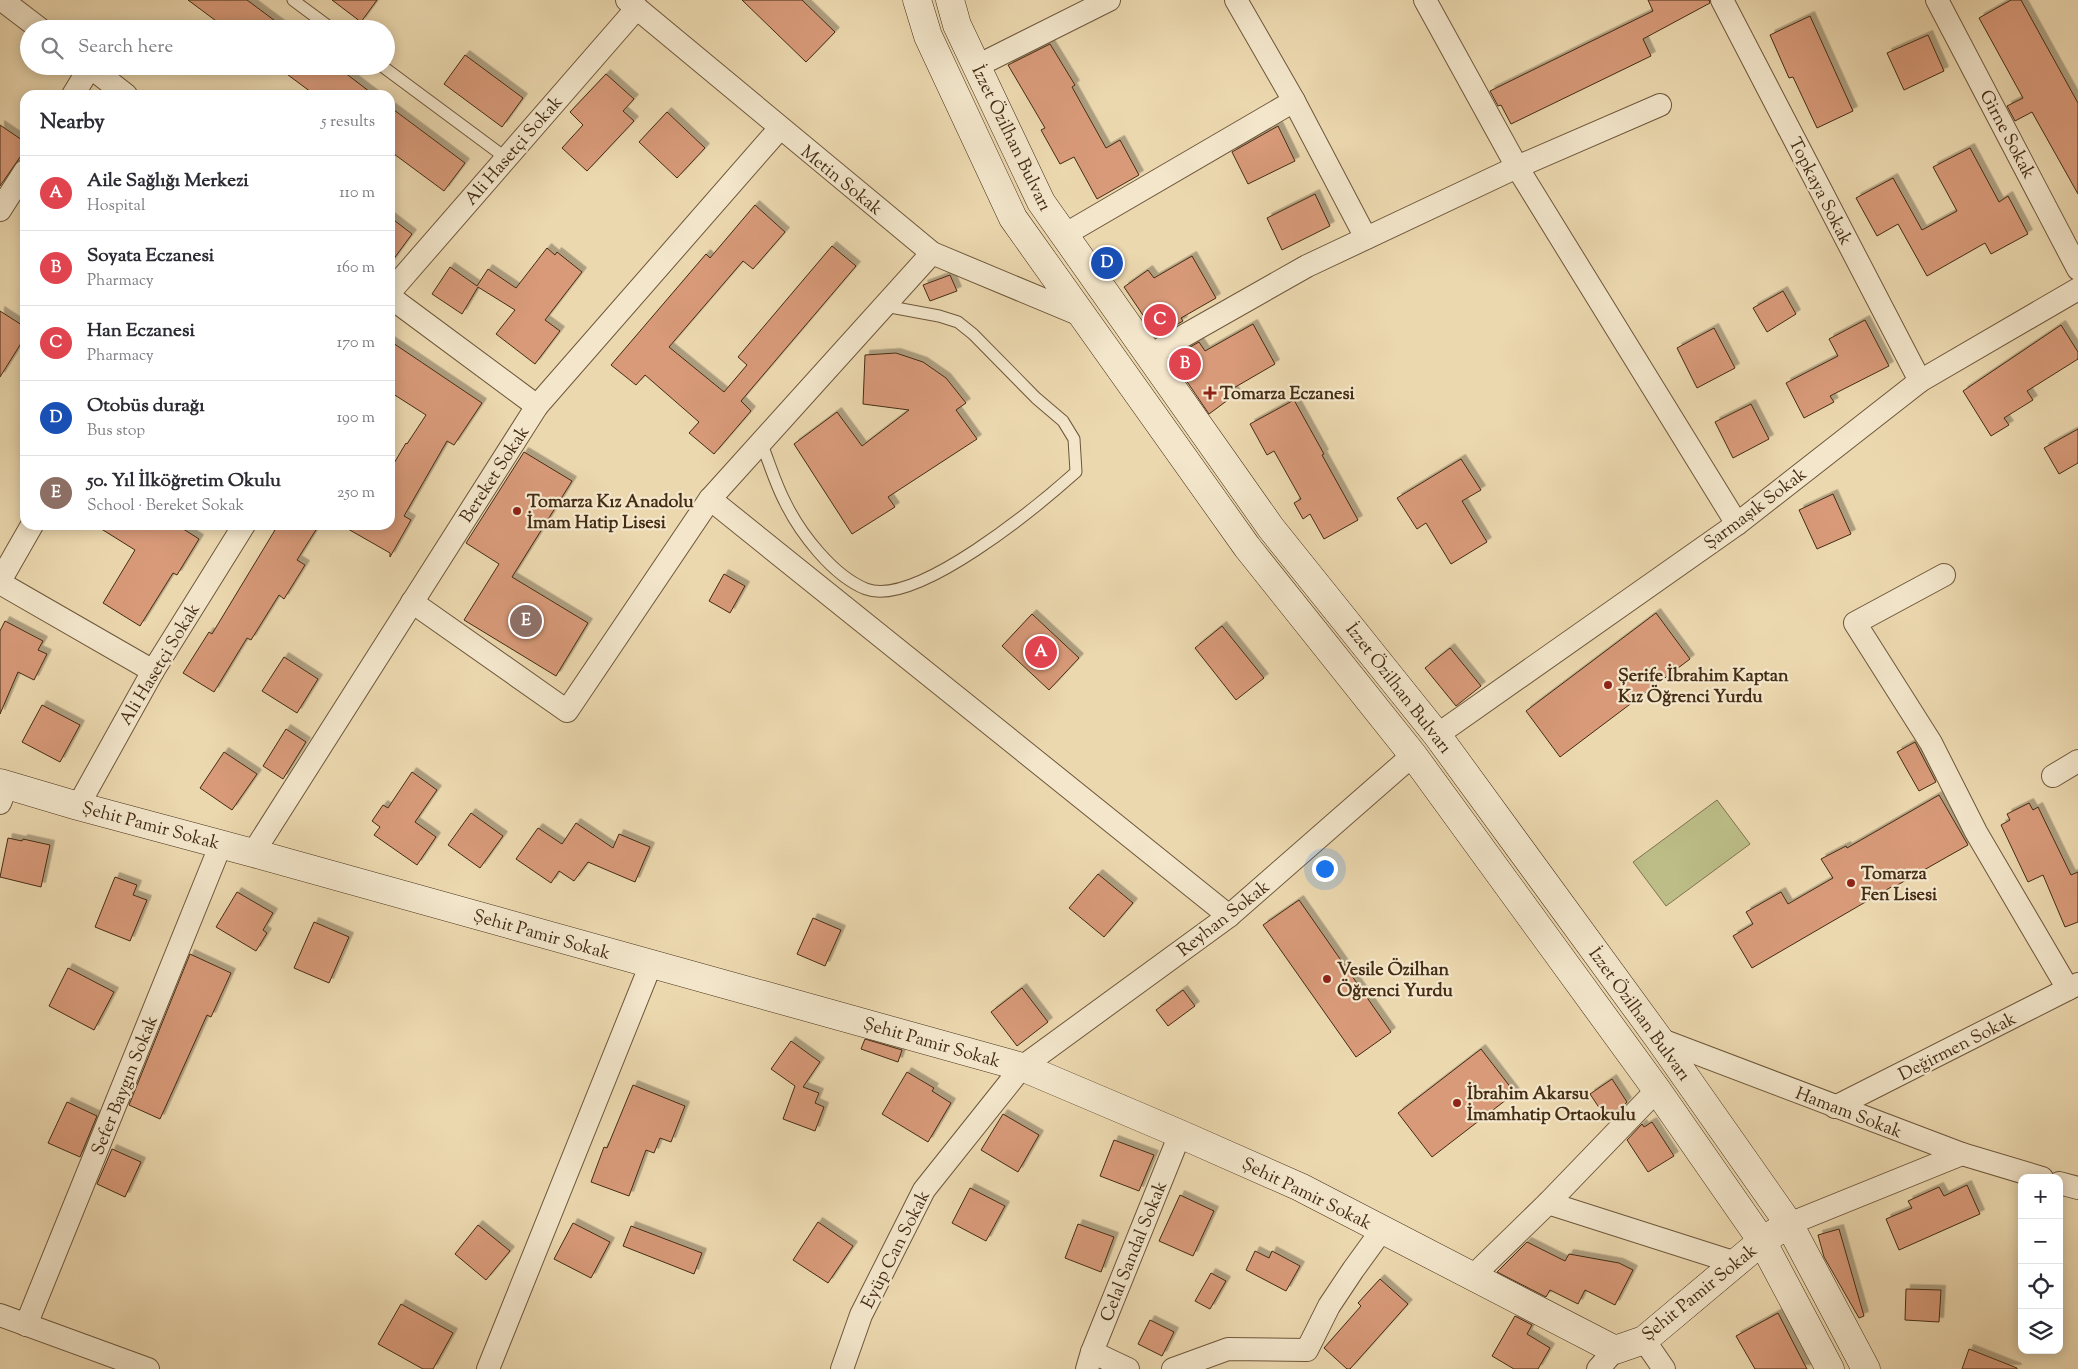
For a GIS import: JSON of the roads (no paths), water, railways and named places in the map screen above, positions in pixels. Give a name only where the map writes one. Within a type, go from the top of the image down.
[{"type":"main road","name":"İzzet Özilhan Bulvarı","points":[[917,0],[928,36],[1013,218],[1246,547],[1413,755],[1656,1090],[1762,1241],[1830,1369]]},
{"type":"main road","name":"İzzet Özilhan Bulvarı","points":[[950,0],[957,25],[1040,202],[1271,528],[1438,735],[1659,1039],[1789,1224],[1866,1369]]},
{"type":"main road","points":[[1413,755],[1438,735]]},
{"type":"main road","name":"Şehit Pamir Sokak","points":[[2,790],[78,806],[221,844],[1022,1068],[1180,1134],[1300,1187],[1473,1276],[1607,1360],[1644,1340],[1762,1241],[1789,1224]]},
{"type":"street","points":[[2,0],[28,20]]},
{"type":"street","points":[[977,66],[1109,0]]},
{"type":"street","points":[[1236,0],[1294,101],[1366,238]]},
{"type":"street","points":[[1424,0],[1517,167],[1737,524]]},
{"type":"street","name":"Topkaya Sokak","points":[[1722,0],[1920,382]]},
{"type":"street","name":"Girne Sokak","points":[[1937,0],[2078,269]]},
{"type":"street","name":"Metin Sokak","points":[[632,4],[932,253],[1083,316]]},
{"type":"street","name":"Ali Hasetçi Sokak","points":[[395,286],[506,158],[632,4]]},
{"type":"street","points":[[76,90],[85,75]]},
{"type":"street","points":[[100,75],[120,90]]},
{"type":"street","points":[[1064,235],[1294,101]]},
{"type":"street","points":[[1150,356],[1307,266],[1517,167],[1660,105]]},
{"type":"street","name":"Bereket Sokak","points":[[253,853],[538,406],[780,128]]},
{"type":"street","points":[[0,210],[20,179]]},
{"type":"street","points":[[412,602],[567,711],[710,499],[932,253]]},
{"type":"street","name":"Şarmaşık Sokak","points":[[1438,735],[1737,524],[1920,382],[2078,289]]},
{"type":"street","points":[[395,301],[538,406]]},
{"type":"street","points":[[710,499],[1229,916]]},
{"type":"street","points":[[29,530],[0,582],[152,671]]},
{"type":"street","name":"Ali Hasetçi Sokak","points":[[78,806],[152,671],[241,530]]},
{"type":"street","points":[[1944,575],[1856,623],[1931,743],[1976,832],[2073,986]]},
{"type":"street","name":"Reyhan Sokak","points":[[1022,1068],[1229,916],[1413,755]]},
{"type":"street","points":[[2052,776],[2078,761]]},
{"type":"street","name":"Sefer Baygın Sokak","points":[[26,1325],[221,844]]},
{"type":"street","points":[[488,1369],[651,964]]},
{"type":"street","name":"Değirmen Sokak","points":[[1835,1107],[2073,986]]},
{"type":"street","name":"Hamam Sokak","points":[[1659,1039],[1962,1154],[2029,1174]]},
{"type":"street","name":"Eyüp Can Sokak","points":[[842,1369],[861,1315],[924,1190],[1022,1068]]},
{"type":"street","points":[[1473,1276],[1548,1203],[1656,1090]]},
{"type":"street","name":"Celal Sandal Sokak","points":[[1089,1361],[1180,1134]]},
{"type":"street","points":[[1789,1224],[1962,1154]]},
{"type":"street","points":[[2063,1184],[2078,1188]]},
{"type":"street","points":[[1548,1203],[1736,1263]]},
{"type":"street","points":[[1173,1369],[1228,1349],[1307,1350],[1329,1306],[1352,1270],[1382,1230]]},
{"type":"street","points":[[0,1315],[148,1369]]},
{"type":"street","points":[[1644,1340],[1664,1369]]},
{"type":"street","points":[[1089,1361],[1128,1369]]},
{"type":"lane","points":[[293,0],[320,20]]},
{"type":"lane","points":[[394,75],[506,158]]},
{"type":"lane","points":[[761,442],[785,502],[823,558],[847,579],[868,590],[890,591],[909,586],[945,568],[1022,519],[1076,472],[1074,439],[1063,422],[1036,398],[973,334],[958,322],[939,316],[884,306]]},
{"type":"place","name":"Otobüs durağı","points":[[1107,263]]},
{"type":"place","name":"Han Eczanesi","points":[[1160,320]]},
{"type":"place","name":"Soyata Eczanesi","points":[[1185,364]]},
{"type":"place","name":"Tomarza Eczanesi","points":[[1210,393]]},
{"type":"place","name":"Tomarza Kız Anadolu İmam Hatip Lisesi","points":[[517,511]]},
{"type":"place","name":"50. Yıl İlköğretim Okulu","points":[[526,621]]},
{"type":"place","name":"Aile Sağlığı Merkezi","points":[[1041,652]]},
{"type":"place","name":"Şerife İbrahim Kaptan Kız Öğrenci Yurdu","points":[[1608,685]]},
{"type":"place","name":"Tomarza Fen Lisesi","points":[[1851,883]]},
{"type":"place","name":"Vesile Özilhan Öğrenci Yurdu","points":[[1327,979]]},
{"type":"place","name":"İbrahim Akarsu İmamhatip Ortaokulu","points":[[1457,1103]]}]
